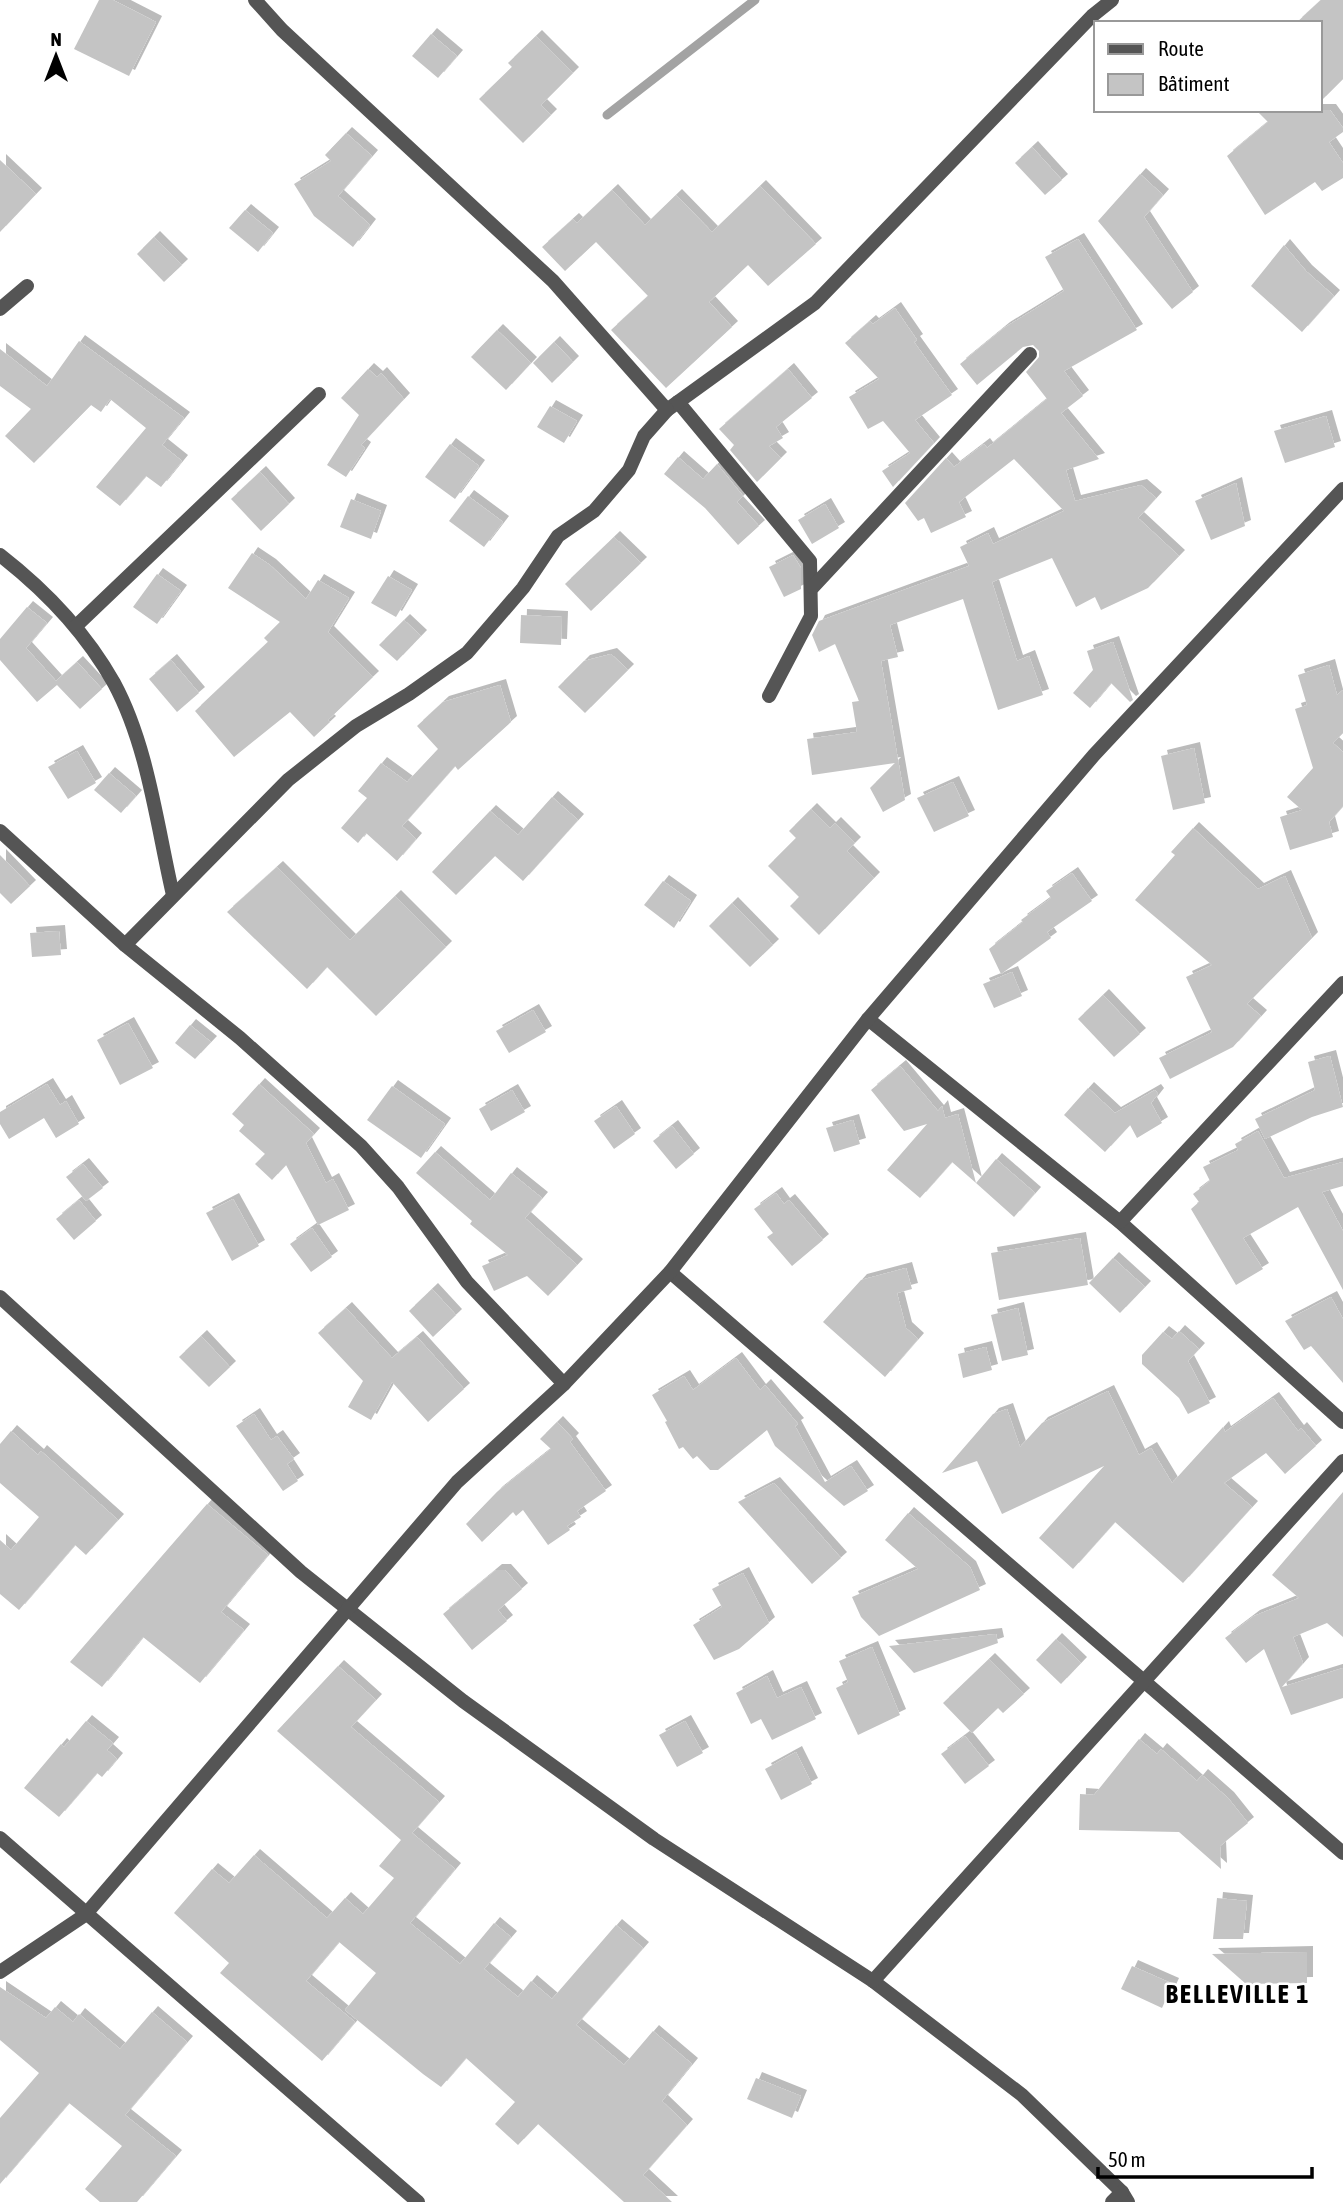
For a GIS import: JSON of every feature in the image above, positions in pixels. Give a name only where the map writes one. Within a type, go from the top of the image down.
[{"type":"street","points":[[255,0],[282,30],[553,281],[606,344],[673,406],[810,561],[813,587],[811,616],[769,696]]},
{"type":"street","points":[[125,945],[288,780],[356,726],[409,694],[467,653],[523,588],[558,536],[594,511],[629,470],[644,436],[673,406],[815,303],[1092,16],[1112,0]]},
{"type":"street","points":[[0,309],[27,286]]},
{"type":"street","points":[[813,587],[1030,354]]},
{"type":"street","points":[[76,626],[319,394]]},
{"type":"street","points":[[0,1972],[85,1915],[457,1482],[564,1384],[670,1272],[867,1019],[1094,755],[1343,489]]},
{"type":"street","points":[[0,555],[25,574],[76,626],[114,684],[139,748],[173,895]]},
{"type":"street","points":[[0,831],[125,945],[279,1072],[361,1146],[398,1187],[467,1282],[564,1384]]},
{"type":"street","points":[[1120,1222],[1343,983]]},
{"type":"street","points":[[867,1019],[1120,1222],[1343,1422]]},
{"type":"street","points":[[670,1272],[1343,1853]]},
{"type":"street","points":[[0,1297],[301,1572],[463,1701],[654,1839],[873,1981],[1022,2095],[1121,2199]]},
{"type":"street","points":[[873,1981],[1343,1461]]},
{"type":"street","points":[[0,1838],[85,1915],[418,2202]]},
{"type":"building","points":[[99,0],[113,0],[156,22],[129,76],[74,49]]},
{"type":"building","points":[[1321,0],[1343,0],[1343,79],[1322,100],[1322,21],[1298,21]]},
{"type":"building","points":[[431,34],[457,56],[438,78],[412,56]]},
{"type":"building","points":[[536,36],[573,73],[541,105],[551,115],[523,143],[479,99],[512,67],[508,63]]},
{"type":"building","points":[[1330,110],[1343,128],[1343,132],[1329,142],[1343,163],[1343,178],[1322,191],[1315,182],[1265,215],[1227,156],[1268,122],[1258,112]]},
{"type":"building","points":[[346,133],[372,156],[338,196],[370,225],[353,247],[314,216],[294,184],[331,161],[325,155]]},
{"type":"building","points":[[1032,147],[1062,180],[1045,195],[1015,163]]},
{"type":"building","points":[[0,160],[36,194],[0,232]]},
{"type":"building","points":[[1140,174],[1163,195],[1144,217],[1193,292],[1172,309],[1098,221]]},
{"type":"building","points":[[760,186],[816,244],[768,286],[748,265],[709,302],[732,327],[666,388],[611,330],[648,296],[596,242],[565,271],[542,247],[573,219],[577,223],[612,190],[645,225],[676,195],[712,232]]},
{"type":"building","points":[[245,210],[273,233],[258,252],[229,228]]},
{"type":"building","points":[[154,237],[182,265],[164,282],[137,254]]},
{"type":"building","points":[[1078,239],[1137,330],[1064,371],[1083,396],[1061,413],[1099,459],[1066,470],[1075,501],[1141,485],[1156,498],[1138,518],[1179,556],[1148,588],[1101,610],[1095,597],[1076,607],[1052,558],[992,582],[1017,661],[1029,656],[1043,695],[998,710],[963,599],[890,625],[898,657],[881,661],[905,800],[883,812],[870,788],[895,763],[812,775],[807,739],[857,732],[852,702],[859,701],[835,644],[819,652],[812,635],[819,621],[969,566],[960,547],[988,533],[993,544],[1064,511],[1014,459],[959,502],[966,517],[931,533],[924,518],[918,521],[905,503],[946,458],[954,467],[984,444],[987,448],[1047,399],[1026,372],[1039,357],[1039,351],[1033,345],[1023,347],[977,385],[960,364],[1004,328],[1064,291],[1045,257]]},
{"type":"building","points":[[1284,245],[1306,271],[1334,296],[1302,332],[1251,286]]},
{"type":"building","points":[[895,308],[917,340],[914,342],[952,395],[915,420],[934,443],[893,487],[882,471],[910,453],[883,421],[868,429],[849,397],[879,379],[845,343],[870,321],[873,324]]},
{"type":"building","points":[[497,330],[531,363],[506,390],[471,357]]},
{"type":"building","points":[[79,341],[184,418],[162,445],[182,461],[161,487],[146,476],[120,506],[96,487],[146,428],[110,399],[101,412],[91,405],[34,463],[5,436],[31,409],[0,386],[0,349],[47,386]]},
{"type":"building","points":[[554,342],[573,362],[552,383],[533,363]]},
{"type":"building","points":[[368,369],[377,377],[381,373],[404,399],[361,445],[365,448],[346,477],[327,465],[359,415],[341,398]]},
{"type":"building","points":[[788,369],[812,398],[776,427],[783,438],[769,446],[781,458],[757,482],[730,450],[734,445],[719,429]]},
{"type":"building","points":[[550,406],[577,421],[564,443],[537,427]]},
{"type":"building","points":[[1326,416],[1335,447],[1285,463],[1274,431]]},
{"type":"building","points":[[450,444],[479,466],[455,499],[425,477]]},
{"type":"building","points":[[678,457],[703,479],[717,464],[743,496],[737,502],[759,526],[738,545],[705,508],[664,474]]},
{"type":"building","points":[[260,472],[289,504],[261,531],[231,499]]},
{"type":"building","points":[[1236,483],[1245,526],[1211,540],[1195,501]]},
{"type":"building","points":[[468,496],[503,522],[484,547],[449,521]]},
{"type":"building","points":[[351,499],[381,511],[371,539],[340,527]]},
{"type":"building","points":[[825,504],[839,528],[812,544],[798,520]]},
{"type":"building","points":[[614,537],[641,563],[591,611],[565,584]]},
{"type":"building","points":[[252,553],[270,565],[306,599],[318,580],[349,598],[328,632],[373,677],[314,737],[290,712],[234,757],[195,711],[268,642],[264,638],[280,622],[228,588]]},
{"type":"building","points":[[793,555],[801,568],[801,589],[784,597],[769,567]]},
{"type":"building","points":[[157,574],[181,591],[157,624],[133,607]]},
{"type":"building","points":[[388,576],[412,590],[396,617],[371,603]]},
{"type":"building","points":[[27,607],[47,623],[26,648],[56,681],[77,662],[102,689],[80,709],[57,685],[37,702],[0,660],[0,639]]},
{"type":"building","points":[[521,615],[562,617],[561,645],[520,643]]},
{"type":"building","points":[[404,620],[421,636],[397,661],[379,645]]},
{"type":"building","points":[[1113,642],[1133,700],[1130,702],[1111,683],[1090,708],[1073,693],[1093,670],[1087,651]]},
{"type":"building","points":[[611,654],[628,670],[585,713],[558,687],[584,661]]},
{"type":"building","points":[[171,660],[199,693],[177,712],[149,679]]},
{"type":"building","points":[[1329,665],[1337,695],[1343,690],[1343,733],[1333,743],[1343,752],[1343,806],[1329,822],[1333,837],[1290,850],[1280,817],[1302,810],[1287,797],[1313,768],[1295,709],[1307,705],[1298,675]]},
{"type":"building","points":[[500,685],[511,722],[458,770],[455,766],[402,826],[416,839],[397,861],[366,833],[358,843],[341,828],[367,798],[358,791],[381,763],[407,782],[438,749],[417,726],[443,702]]},
{"type":"building","points":[[1194,748],[1205,803],[1173,810],[1161,756]]},
{"type":"building","points":[[77,751],[96,783],[68,799],[48,767]]},
{"type":"building","points":[[109,773],[136,796],[121,813],[94,790]]},
{"type":"building","points":[[953,782],[969,816],[934,832],[917,798]]},
{"type":"building","points":[[552,797],[578,820],[523,881],[495,856],[456,895],[432,872],[490,811],[518,835]]},
{"type":"building","points":[[811,809],[830,828],[835,823],[855,843],[847,851],[874,878],[819,935],[790,906],[799,897],[768,866],[796,838],[789,831]]},
{"type":"building","points":[[1193,828],[1258,889],[1285,876],[1312,938],[1247,1004],[1261,1016],[1233,1047],[1170,1079],[1159,1058],[1212,1032],[1186,977],[1212,965],[1135,900],[1175,855],[1171,852]]},
{"type":"building","points":[[0,855],[30,886],[11,904],[0,893]]},
{"type":"building","points":[[277,867],[350,940],[395,896],[446,947],[376,1016],[327,967],[307,989],[227,912]]},
{"type":"building","points":[[1072,873],[1092,901],[1047,932],[1051,938],[1001,974],[989,949],[1051,898],[1046,891]]},
{"type":"building","points":[[663,881],[691,901],[674,928],[644,905]]},
{"type":"building","points":[[732,903],[773,945],[750,967],[709,926]]},
{"type":"building","points":[[59,931],[61,955],[32,957],[30,933]]},
{"type":"building","points":[[1012,972],[1022,996],[994,1008],[983,984]]},
{"type":"building","points":[[1103,995],[1140,1034],[1114,1057],[1078,1019]]},
{"type":"building","points":[[533,1010],[546,1032],[509,1053],[496,1031]]},
{"type":"building","points":[[128,1023],[153,1068],[120,1085],[97,1040]]},
{"type":"building","points":[[190,1025],[211,1042],[195,1059],[175,1043]]},
{"type":"building","points":[[1330,1056],[1343,1107],[1312,1117],[1265,1139],[1255,1119],[1315,1090],[1308,1062]]},
{"type":"building","points":[[900,1066],[938,1111],[942,1106],[945,1118],[958,1114],[976,1183],[952,1162],[920,1198],[887,1170],[927,1124],[904,1131],[871,1090]]},
{"type":"building","points":[[47,1084],[60,1105],[66,1101],[79,1124],[56,1138],[44,1118],[9,1139],[0,1124],[0,1112]]},
{"type":"building","points":[[259,1084],[314,1134],[306,1143],[326,1183],[333,1179],[349,1210],[318,1225],[286,1165],[272,1180],[255,1164],[265,1154],[239,1131],[244,1125],[232,1114]]},
{"type":"building","points":[[392,1086],[445,1124],[421,1158],[367,1120]]},
{"type":"building","points":[[1088,1088],[1115,1113],[1155,1090],[1158,1094],[1151,1103],[1162,1123],[1137,1138],[1130,1125],[1105,1152],[1064,1115]]},
{"type":"building","points":[[512,1090],[525,1112],[491,1131],[479,1109]]},
{"type":"building","points":[[616,1106],[635,1134],[614,1149],[594,1121]]},
{"type":"building","points":[[853,1120],[860,1144],[834,1152],[826,1128]]},
{"type":"building","points":[[672,1126],[694,1154],[676,1169],[653,1141]]},
{"type":"building","points":[[1258,1131],[1284,1178],[1343,1162],[1343,1186],[1322,1192],[1343,1231],[1343,1290],[1298,1207],[1243,1238],[1263,1269],[1236,1285],[1191,1209],[1199,1202],[1193,1194],[1210,1181],[1203,1167],[1238,1150],[1235,1144]]},
{"type":"building","points":[[435,1152],[490,1200],[511,1173],[542,1198],[525,1218],[577,1265],[548,1296],[527,1276],[494,1291],[482,1266],[508,1255],[470,1224],[472,1221],[416,1173]]},
{"type":"building","points":[[996,1159],[1035,1193],[1014,1217],[976,1183]]},
{"type":"building","points":[[83,1164],[103,1188],[86,1201],[66,1177]]},
{"type":"building","points":[[776,1193],[784,1204],[789,1200],[823,1240],[792,1266],[767,1237],[773,1233],[754,1209]]},
{"type":"building","points":[[233,1199],[259,1246],[232,1261],[206,1213]]},
{"type":"building","points":[[79,1200],[96,1221],[74,1240],[56,1219]]},
{"type":"building","points":[[312,1228],[332,1257],[311,1272],[290,1244]]},
{"type":"building","points":[[1080,1238],[1088,1285],[999,1300],[991,1253]]},
{"type":"building","points":[[1113,1258],[1145,1287],[1120,1313],[1089,1283]]},
{"type":"building","points":[[906,1268],[912,1289],[897,1293],[906,1328],[918,1339],[885,1377],[823,1322],[861,1280]]},
{"type":"building","points":[[432,1289],[456,1315],[433,1337],[409,1311]]},
{"type":"building","points":[[1331,1297],[1343,1319],[1343,1383],[1311,1346],[1304,1350],[1285,1321]]},
{"type":"building","points":[[346,1308],[392,1358],[417,1337],[464,1389],[428,1422],[392,1382],[371,1420],[348,1407],[363,1381],[318,1333]]},
{"type":"building","points":[[1018,1308],[1028,1355],[1002,1361],[991,1315]]},
{"type":"building","points":[[1179,1331],[1199,1349],[1188,1361],[1210,1403],[1188,1414],[1179,1398],[1142,1364],[1142,1355],[1163,1332],[1172,1339]]},
{"type":"building","points":[[201,1336],[230,1367],[209,1387],[179,1357]]},
{"type":"building","points":[[986,1347],[992,1370],[963,1378],[958,1354]]},
{"type":"building","points":[[736,1358],[760,1390],[765,1385],[798,1424],[795,1426],[825,1482],[851,1466],[868,1491],[844,1506],[775,1446],[767,1430],[718,1470],[710,1470],[697,1456],[693,1459],[683,1447],[679,1449],[652,1395],[684,1376],[693,1390]]},
{"type":"building","points":[[1108,1391],[1139,1455],[1151,1448],[1172,1483],[1223,1427],[1225,1432],[1273,1398],[1298,1431],[1301,1428],[1316,1446],[1285,1474],[1266,1453],[1224,1483],[1252,1507],[1183,1583],[1115,1522],[1073,1569],[1039,1538],[1104,1466],[1002,1514],[977,1461],[942,1473],[993,1414],[1007,1409],[1020,1447],[1042,1423]]},
{"type":"building","points":[[254,1414],[271,1440],[277,1436],[294,1459],[287,1464],[298,1481],[283,1491],[236,1426]]},
{"type":"building","points":[[557,1422],[573,1439],[570,1442],[606,1491],[577,1511],[581,1517],[567,1526],[570,1530],[548,1545],[523,1510],[516,1516],[513,1512],[482,1542],[466,1524],[497,1492],[551,1449],[540,1439]]},
{"type":"building","points":[[11,1431],[38,1455],[41,1451],[118,1520],[86,1555],[75,1545],[19,1610],[0,1594],[0,1540],[11,1550],[39,1517],[0,1483],[0,1444]]},
{"type":"building","points":[[774,1483],[841,1558],[812,1584],[738,1502]]},
{"type":"building","points":[[1343,1492],[1343,1637],[1327,1623],[1293,1637],[1303,1663],[1282,1687],[1343,1668],[1343,1698],[1291,1715],[1264,1649],[1246,1663],[1225,1638],[1254,1616],[1299,1598],[1272,1575]]},
{"type":"building","points":[[207,1504],[268,1555],[221,1612],[244,1630],[200,1683],[143,1637],[102,1687],[70,1662]]},
{"type":"building","points":[[908,1513],[970,1567],[980,1590],[879,1636],[861,1617],[852,1597],[918,1569],[885,1540]]},
{"type":"building","points":[[496,1570],[505,1570],[522,1589],[498,1610],[507,1621],[472,1650],[443,1614]]},
{"type":"building","points":[[743,1573],[769,1623],[739,1649],[714,1660],[693,1625],[722,1607],[712,1589]]},
{"type":"building","points":[[996,1634],[998,1643],[914,1673],[889,1646]]},
{"type":"building","points":[[1056,1639],[1081,1663],[1061,1684],[1036,1660]]},
{"type":"building","points":[[872,1647],[900,1715],[858,1735],[836,1688],[848,1682],[839,1661]]},
{"type":"building","points":[[989,1659],[1024,1694],[1003,1713],[998,1708],[972,1733],[943,1703]]},
{"type":"building","points":[[338,1666],[376,1700],[351,1727],[439,1802],[412,1833],[455,1869],[410,1923],[460,1964],[494,1923],[511,1937],[484,1969],[518,1997],[531,1981],[552,1999],[616,1925],[643,1948],[576,2025],[624,2065],[653,2031],[692,2064],[662,2101],[687,2125],[643,2175],[672,2202],[624,2202],[538,2124],[518,2145],[495,2124],[515,2102],[466,2058],[441,2087],[423,2074],[345,2010],[376,1973],[339,1942],[306,1981],[355,2022],[322,2061],[220,1973],[229,1963],[174,1913],[212,1869],[229,1883],[254,1855],[327,1918],[345,1898],[363,1914],[394,1878],[379,1866],[401,1840],[277,1731]]},
{"type":"building","points":[[767,1676],[777,1698],[801,1687],[816,1719],[772,1740],[761,1719],[751,1724],[736,1693]]},
{"type":"building","points":[[86,1721],[113,1743],[107,1750],[117,1759],[102,1777],[97,1773],[59,1817],[24,1788],[61,1744],[64,1747]]},
{"type":"building","points":[[685,1721],[703,1753],[677,1767],[659,1735]]},
{"type":"building","points":[[965,1736],[989,1766],[965,1784],[941,1754]]},
{"type":"building","points":[[1139,1739],[1157,1754],[1161,1749],[1197,1781],[1202,1775],[1228,1798],[1248,1823],[1220,1846],[1221,1869],[1179,1832],[1079,1830],[1080,1794],[1094,1795]]},
{"type":"building","points":[[796,1752],[812,1784],[781,1800],[765,1769]]},
{"type":"building","points":[[1217,1898],[1247,1901],[1243,1939],[1213,1939]]},
{"type":"building","points":[[1307,1952],[1307,1983],[1246,1984],[1212,1954]]},
{"type":"building","points":[[1132,1966],[1173,1984],[1162,2008],[1121,1989]]},
{"type":"building","points":[[0,1987],[46,2018],[55,2007],[73,2022],[79,2014],[120,2049],[152,2012],[187,2042],[125,2115],[176,2156],[137,2202],[100,2202],[85,2189],[122,2146],[69,2103],[0,2184],[0,2118],[39,2073],[0,2040]]},
{"type":"building","points":[[756,2078],[801,2096],[792,2118],[747,2099]]},
{"type":"waterway","points":[[607,115],[755,0]]},
{"type":"district","name":"BELLEVILLE 1","points":[[1238,1994]]}]
